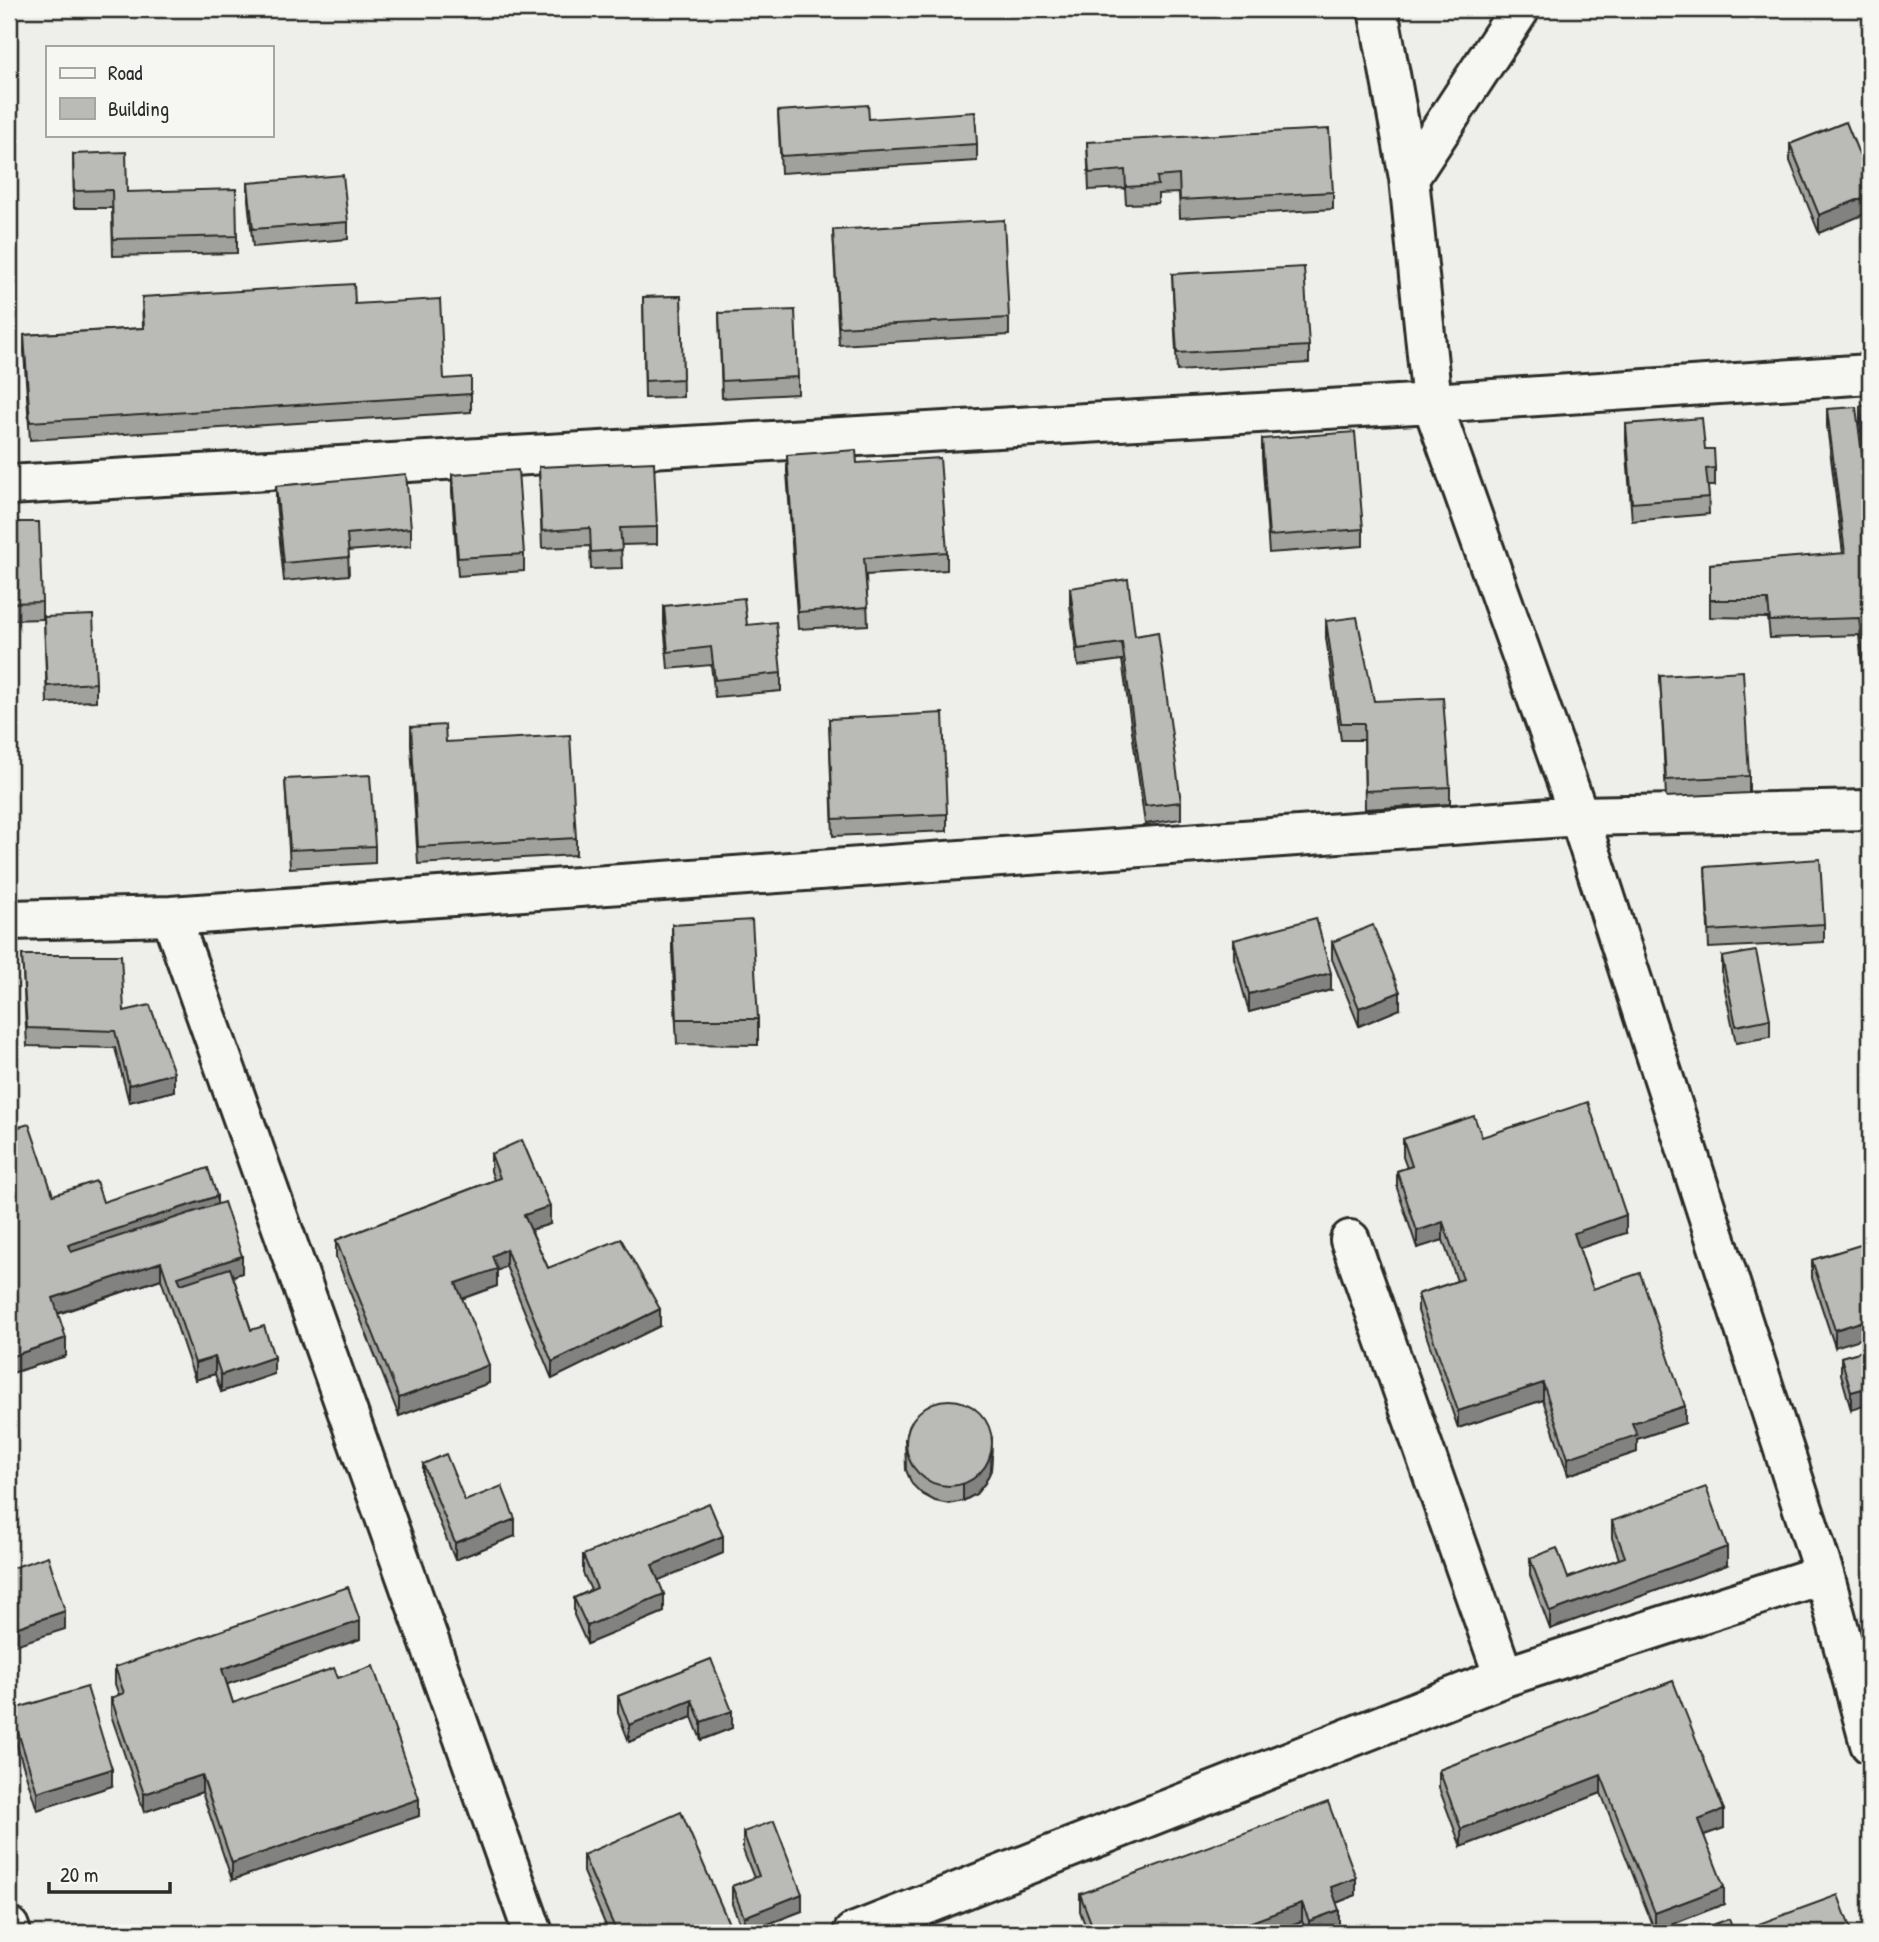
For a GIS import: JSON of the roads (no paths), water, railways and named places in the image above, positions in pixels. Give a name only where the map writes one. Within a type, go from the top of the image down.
[{"type":"street","points":[[1378,9],[1409,178],[1433,403],[1579,816],[1824,1574],[1870,1744]]},
{"type":"street","points":[[1409,178],[1520,9]]},
{"type":"street","points":[[9,485],[1433,403],[1870,374]]},
{"type":"street","points":[[9,920],[171,916],[1579,816],[1870,810]]},
{"type":"street","points":[[171,916],[533,1933]]},
{"type":"street","points":[[1350,1240],[1504,1677]]},
{"type":"street","points":[[853,1933],[1504,1677],[1824,1574]]},
{"type":"street","points":[[9,1927],[11,1933]]}]
